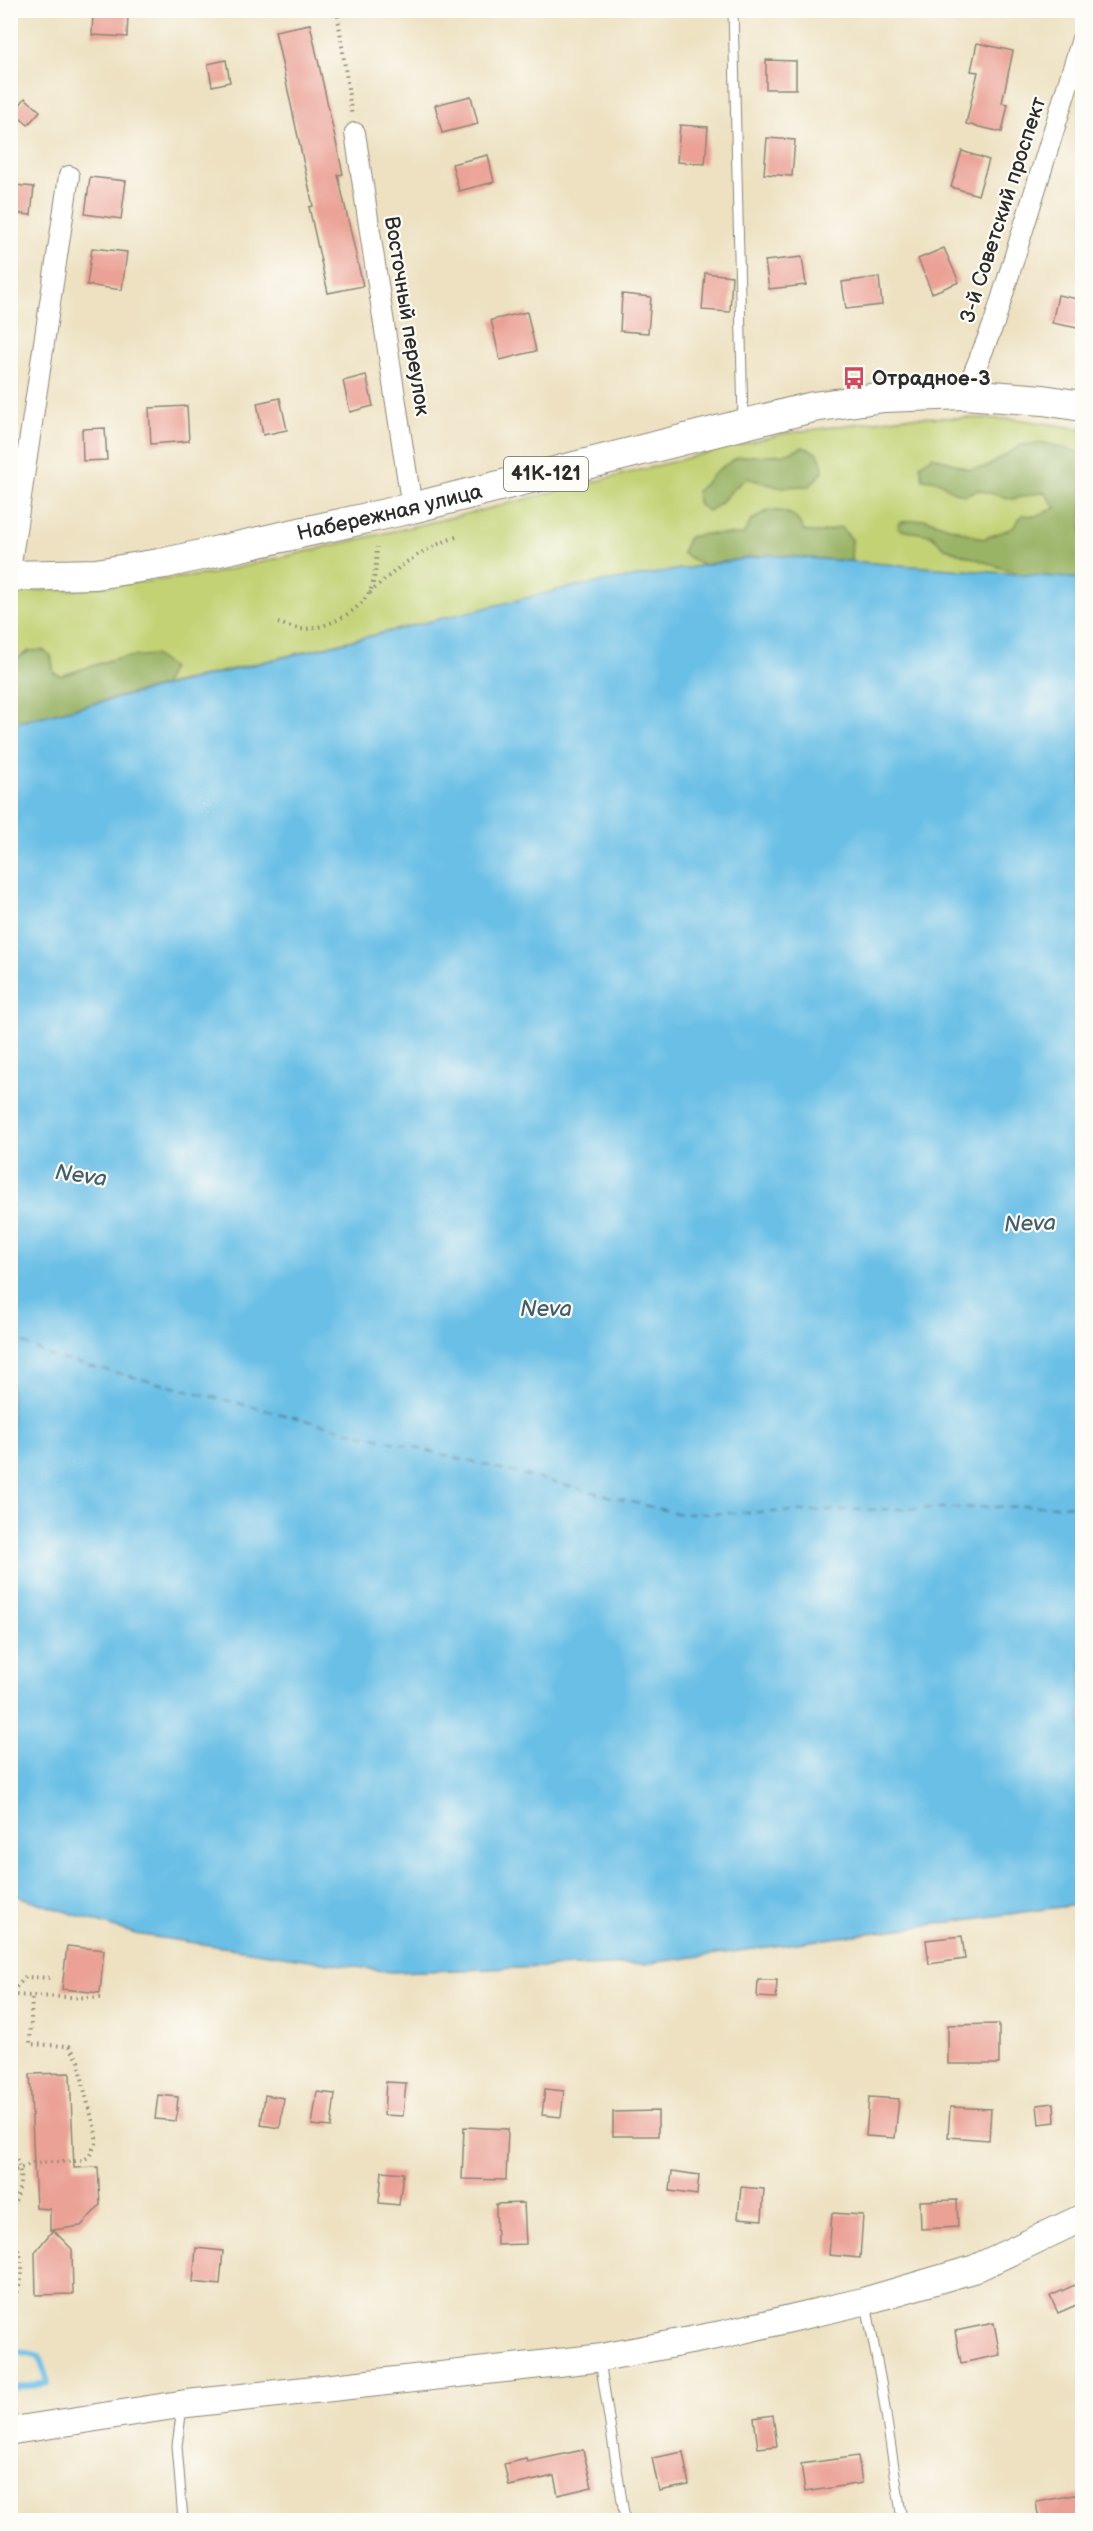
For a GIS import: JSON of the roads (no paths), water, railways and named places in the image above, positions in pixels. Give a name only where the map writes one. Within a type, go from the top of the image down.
[{"type":"main road","name":"Набережная улица","points":[[10,576],[96,574],[165,564],[412,508],[813,407],[884,397],[965,394],[1083,406]]},
{"type":"street","name":"3-й Советский проспект","points":[[965,394],[994,323],[1083,39]]},
{"type":"street","name":"Восточный переулок","points":[[355,133],[412,508]]},
{"type":"street","points":[[10,570],[69,177]]},
{"type":"street","points":[[10,2431],[183,2404],[599,2358],[724,2334],[865,2301],[974,2269],[1083,2218]]},
{"type":"lane","points":[[733,10],[743,425]]},
{"type":"lane","points":[[865,2301],[881,2382],[902,2520]]},
{"type":"lane","points":[[599,2358],[625,2520]]},
{"type":"lane","points":[[183,2404],[177,2446],[183,2520]]},
{"type":"water","name":"Neva","points":[[767,555],[1082,579],[1082,1904],[643,1964],[391,1972],[135,1934],[11,1894],[11,724],[567,588]]},
{"type":"waterway","points":[[10,2270],[10,2275]]},
{"type":"waterway","points":[[10,2342],[19,2351],[39,2356],[48,2383],[10,2389]]},
{"type":"place","name":"Отрадное-3","points":[[854,378]]}]
